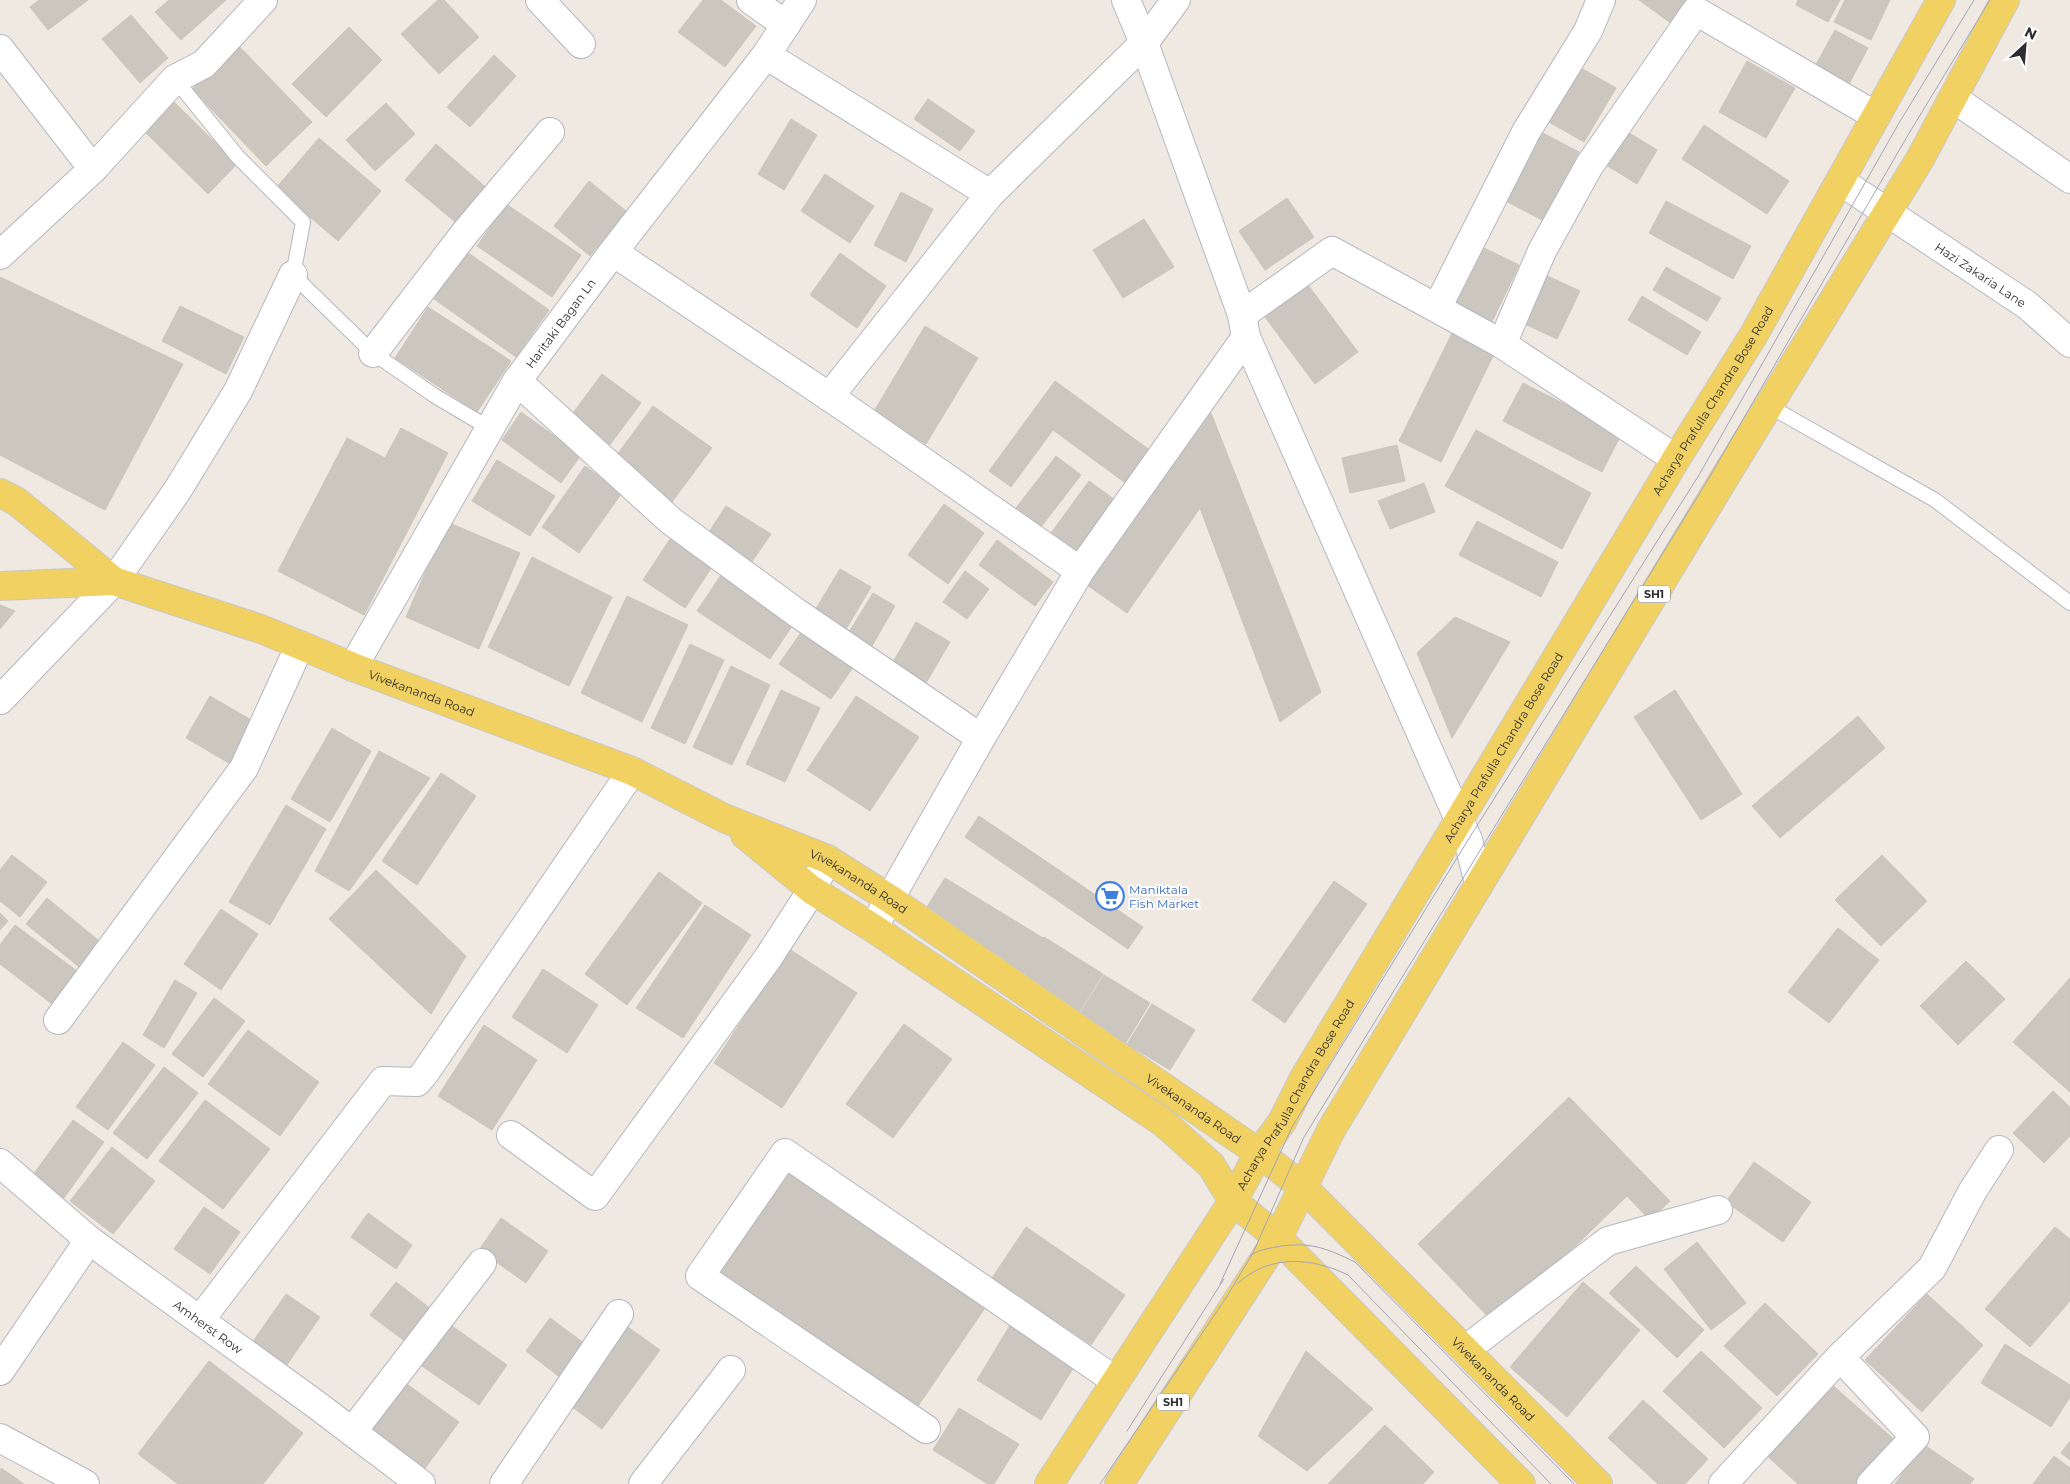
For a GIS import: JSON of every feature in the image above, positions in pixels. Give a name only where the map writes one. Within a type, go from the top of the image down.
[{"type":"main road","name":"Acharya Prafulla Chandra Bose Road","points":[[1049,1484],[1233,1201],[1259,1152],[1282,1122],[1304,1078],[1676,459],[1753,336],[1941,0]]},
{"type":"main road","name":"SH1","points":[[1119,1484],[1278,1238],[1331,1130],[1479,883],[1920,159],[2005,0]]},
{"type":"main road","name":"Vivekananda Road","points":[[0,493],[16,501],[114,581]]},
{"type":"main road","name":"Vivekananda Road","points":[[0,586],[114,581],[262,629],[353,667],[632,771],[724,818],[827,859],[1259,1152],[1304,1188],[1598,1484]]},
{"type":"main road","name":"Vivekananda Road","points":[[724,818],[812,890],[874,928],[1164,1123],[1211,1165],[1233,1201],[1278,1238],[1521,1484]]},
{"type":"street","points":[[0,255],[93,169],[175,79],[204,64],[263,0]]},
{"type":"street","points":[[540,0],[581,44]]},
{"type":"street","points":[[751,0],[786,25]]},
{"type":"street","name":"Haritaki Bagan Ln","points":[[353,667],[517,381],[613,252],[766,55],[802,0]]},
{"type":"street","points":[[1126,0],[1144,43],[1244,326],[1458,822],[1468,840],[1479,883]]},
{"type":"street","points":[[830,397],[990,194],[1144,43],[1176,0]]},
{"type":"street","points":[[1437,308],[1526,132],[1588,31],[1601,0]]},
{"type":"street","points":[[1502,344],[1542,251],[1589,166],[1696,11],[1876,116]]},
{"type":"street","points":[[0,49],[93,169]]},
{"type":"street","points":[[766,55],[990,194]]},
{"type":"street","points":[[1953,98],[2070,179]]},
{"type":"street","points":[[373,353],[465,233],[550,132]]},
{"type":"street","name":"Hazi Zakaria Lane","points":[[1840,181],[2027,305],[2070,343]]},
{"type":"street","points":[[874,928],[981,738],[1080,571],[1244,326],[1332,251],[1502,344],[1676,459]]},
{"type":"street","points":[[613,252],[830,397],[1080,571]]},
{"type":"street","points":[[0,700],[114,581],[177,491],[238,391],[293,275]]},
{"type":"street","points":[[517,381],[671,521],[797,613],[981,738]]},
{"type":"street","points":[[58,1020],[244,768],[300,645]]},
{"type":"street","points":[[200,1320],[384,1081],[416,1082],[424,1074],[632,771]]},
{"type":"street","points":[[511,1135],[595,1196],[768,958],[812,890],[827,859]]},
{"type":"street","points":[[1724,1484],[1840,1357],[1932,1268],[1972,1192],[1999,1150]]},
{"type":"street","points":[[926,1429],[700,1276],[786,1153],[1116,1381]]},
{"type":"street","name":"Amherst Row","points":[[0,1163],[89,1240],[421,1484]]},
{"type":"street","points":[[1465,1350],[1608,1241],[1718,1210]]},
{"type":"street","points":[[0,1371],[89,1240]]},
{"type":"street","points":[[352,1432],[482,1263]]},
{"type":"street","points":[[504,1484],[619,1314]]},
{"type":"street","points":[[1840,1357],[1915,1437],[1871,1484]]},
{"type":"street","points":[[644,1484],[731,1370]]},
{"type":"street","points":[[0,1438],[85,1484]]},
{"type":"lane","points":[[175,79],[238,157],[303,222],[293,275],[373,353],[435,396],[489,428]]},
{"type":"lane","points":[[1769,406],[1934,500],[2070,604]]},
{"type":"building","points":[[39,0],[88,0],[48,30],[30,7]]},
{"type":"building","points":[[169,0],[226,0],[181,40],[155,12]]},
{"type":"building","points":[[438,0],[444,0],[479,37],[439,74],[401,34]]},
{"type":"building","points":[[703,0],[721,0],[756,26],[725,67],[678,32]]},
{"type":"building","points":[[1639,0],[1689,0],[1672,24]]},
{"type":"building","points":[[1798,0],[1840,0],[1828,22],[1796,5]]},
{"type":"building","points":[[1845,0],[1890,0],[1871,40],[1834,22]]},
{"type":"building","points":[[131,15],[168,58],[140,83],[102,39]]},
{"type":"building","points":[[349,27],[382,60],[326,117],[292,84]]},
{"type":"building","points":[[1835,30],[1868,48],[1847,88],[1813,70]]},
{"type":"building","points":[[238,45],[312,122],[266,166],[192,89]]},
{"type":"building","points":[[494,55],[516,76],[470,127],[447,107]]},
{"type":"building","points":[[1747,61],[1795,88],[1766,138],[1719,112]]},
{"type":"building","points":[[1574,64],[1616,88],[1584,142],[1542,118]]},
{"type":"building","points":[[928,99],[975,131],[960,151],[914,119]]},
{"type":"building","points":[[174,102],[237,164],[208,194],[145,132]]},
{"type":"building","points":[[386,103],[415,134],[375,171],[346,140]]},
{"type":"building","points":[[791,119],[817,135],[784,190],[758,174]]},
{"type":"building","points":[[1704,125],[1789,181],[1767,214],[1682,159]]},
{"type":"building","points":[[1537,130],[1579,152],[1542,220],[1500,198]]},
{"type":"building","points":[[1626,131],[1657,150],[1637,184],[1606,165]]},
{"type":"building","points":[[319,138],[381,191],[338,241],[276,188]]},
{"type":"building","points":[[436,144],[490,191],[460,226],[405,180]]},
{"type":"building","points":[[825,174],[874,206],[850,243],[801,211]]},
{"type":"building","points":[[589,181],[626,211],[590,256],[554,226]]},
{"type":"building","points":[[901,192],[933,209],[906,262],[874,245]]},
{"type":"building","points":[[1287,198],[1314,237],[1265,270],[1239,231]]},
{"type":"building","points":[[1666,201],[1751,246],[1733,279],[1649,233]]},
{"type":"building","points":[[506,204],[581,255],[552,297],[477,246]]},
{"type":"building","points":[[1144,219],[1174,267],[1123,298],[1093,250]]},
{"type":"building","points":[[1480,246],[1519,265],[1490,326],[1451,307]]},
{"type":"building","points":[[467,252],[549,310],[516,357],[434,299]]},
{"type":"building","points":[[840,253],[886,286],[857,328],[810,295]]},
{"type":"building","points":[[1666,267],[1721,298],[1707,321],[1653,290]]},
{"type":"building","points":[[1541,273],[1580,291],[1557,339],[1518,321]]},
{"type":"building","points":[[0,277],[183,364],[105,510],[0,455]]},
{"type":"building","points":[[1302,277],[1358,352],[1315,384],[1259,309]]},
{"type":"building","points":[[1642,296],[1701,332],[1687,355],[1628,320]]},
{"type":"building","points":[[180,306],[244,337],[226,374],[162,341]]},
{"type":"building","points":[[428,307],[511,361],[477,412],[395,358]]},
{"type":"building","points":[[1457,323],[1499,344],[1441,462],[1399,441]]},
{"type":"building","points":[[925,326],[978,358],[926,444],[873,413]]},
{"type":"building","points":[[602,374],[641,403],[609,446],[570,417]]},
{"type":"building","points":[[1055,381],[1151,451],[1127,484],[1053,430],[1011,487],[989,471]]},
{"type":"building","points":[[1523,383],[1622,433],[1602,472],[1503,421]]},
{"type":"building","points":[[653,406],[712,448],[672,502],[614,459]]},
{"type":"building","points":[[521,412],[581,455],[561,483],[502,440]]},
{"type":"building","points":[[1211,413],[1321,692],[1280,722],[1200,508],[1127,613],[1087,585]]},
{"type":"building","points":[[401,428],[448,453],[364,615],[278,571],[347,438],[385,458]]},
{"type":"building","points":[[1476,430],[1591,493],[1562,549],[1445,486]]},
{"type":"building","points":[[1397,445],[1405,481],[1350,493],[1342,458]]},
{"type":"building","points":[[1056,456],[1081,475],[1041,527],[1016,508]]},
{"type":"building","points":[[497,460],[555,496],[530,536],[472,501]]},
{"type":"building","points":[[585,466],[622,493],[579,553],[542,527]]},
{"type":"building","points":[[1089,481],[1122,505],[1084,558],[1051,533]]},
{"type":"building","points":[[1424,483],[1435,512],[1390,529],[1378,501]]},
{"type":"building","points":[[944,504],[984,533],[948,584],[908,555]]},
{"type":"building","points":[[726,506],[771,534],[749,566],[705,538]]},
{"type":"building","points":[[1477,521],[1558,562],[1541,597],[1459,555]]},
{"type":"building","points":[[447,522],[520,553],[479,649],[406,617]]},
{"type":"building","points":[[670,539],[712,567],[685,608],[643,580]]},
{"type":"building","points":[[997,540],[1053,582],[1035,606],[979,565]]},
{"type":"building","points":[[532,557],[612,597],[569,686],[488,647]]},
{"type":"building","points":[[840,569],[871,587],[842,636],[811,617]]},
{"type":"building","points":[[965,571],[989,589],[967,619],[943,602]]},
{"type":"building","points":[[721,575],[794,623],[770,659],[697,611]]},
{"type":"building","points":[[873,593],[895,606],[869,651],[846,637]]},
{"type":"building","points":[[627,596],[688,625],[642,722],[581,693]]},
{"type":"building","points":[[0,605],[15,611],[0,629]]},
{"type":"building","points":[[1455,617],[1510,642],[1452,738],[1417,653]]},
{"type":"building","points":[[916,622],[950,642],[923,688],[889,669]]},
{"type":"building","points":[[802,631],[854,666],[831,699],[779,664]]},
{"type":"building","points":[[690,644],[724,660],[685,744],[651,728]]},
{"type":"building","points":[[731,666],[770,685],[732,765],[693,747]]},
{"type":"building","points":[[781,690],[820,708],[785,782],[746,764]]},
{"type":"building","points":[[1675,690],[1742,794],[1701,820],[1634,717]]},
{"type":"building","points":[[210,696],[258,724],[234,766],[186,738]]},
{"type":"building","points":[[856,696],[919,737],[870,811],[807,770]]},
{"type":"building","points":[[1858,716],[1885,748],[1780,838],[1752,806]]},
{"type":"building","points":[[332,728],[371,751],[330,822],[291,799]]},
{"type":"building","points":[[379,751],[430,778],[349,891],[315,871]]},
{"type":"building","points":[[441,773],[476,796],[417,885],[382,861]]},
{"type":"building","points":[[286,805],[326,829],[270,925],[229,902]]},
{"type":"building","points":[[979,816],[1143,927],[1128,949],[965,837]]},
{"type":"building","points":[[12,855],[47,882],[20,917],[0,901],[0,870]]},
{"type":"building","points":[[1882,855],[1927,901],[1881,946],[1835,900]]},
{"type":"building","points":[[376,870],[466,956],[431,1014],[329,919]]},
{"type":"building","points":[[659,872],[702,903],[627,1005],[585,974]]},
{"type":"building","points":[[945,878],[1043,938],[1018,979],[920,918]]},
{"type":"building","points":[[1334,881],[1367,904],[1285,1023],[1252,1000]]},
{"type":"building","points":[[47,898],[104,945],[83,970],[26,924]]},
{"type":"building","points":[[705,905],[751,935],[683,1038],[636,1008]]},
{"type":"building","points":[[221,909],[258,934],[221,990],[184,964]]},
{"type":"building","points":[[0,913],[8,921],[0,930]]},
{"type":"building","points":[[15,925],[81,974],[56,1007],[0,964],[0,945]]},
{"type":"building","points":[[1838,928],[1879,960],[1829,1023],[1788,992]]},
{"type":"building","points":[[1044,937],[1103,974],[1078,1014],[1019,978]]},
{"type":"building","points":[[789,949],[857,993],[782,1108],[714,1063]]},
{"type":"building","points":[[1966,961],[2005,999],[1958,1045],[1920,1006]]},
{"type":"building","points":[[543,969],[598,1005],[567,1053],[512,1017]]},
{"type":"building","points":[[1104,975],[1150,1003],[1125,1044],[1079,1015]]},
{"type":"building","points":[[2070,978],[2070,1092],[2013,1042]]},
{"type":"building","points":[[175,980],[197,993],[164,1048],[143,1035]]},
{"type":"building","points":[[214,998],[245,1021],[203,1077],[172,1054]]},
{"type":"building","points":[[1152,1004],[1195,1030],[1170,1070],[1127,1044]]},
{"type":"building","points":[[904,1024],[952,1059],[893,1138],[846,1104]]},
{"type":"building","points":[[484,1025],[537,1060],[492,1130],[438,1096]]},
{"type":"building","points":[[248,1030],[319,1082],[280,1136],[208,1084]]},
{"type":"building","points":[[123,1042],[155,1065],[108,1130],[76,1107]]},
{"type":"building","points":[[164,1067],[198,1093],[147,1159],[113,1133]]},
{"type":"building","points":[[2053,1091],[2070,1107],[2070,1136],[2044,1163],[2013,1133]]},
{"type":"building","points":[[1569,1097],[1670,1201],[1650,1220],[1627,1196],[1495,1324],[1418,1244]]},
{"type":"building","points":[[205,1100],[270,1149],[223,1209],[159,1161]]},
{"type":"building","points":[[73,1120],[104,1142],[64,1198],[32,1176]]},
{"type":"building","points":[[112,1147],[155,1181],[113,1234],[70,1201]]},
{"type":"building","points":[[1754,1162],[1811,1202],[1783,1242],[1726,1202]]},
{"type":"building","points":[[786,1171],[987,1305],[914,1412],[714,1278]]},
{"type":"building","points":[[204,1207],[240,1232],[210,1274],[174,1249]]},
{"type":"building","points":[[368,1213],[412,1245],[396,1269],[351,1237]]},
{"type":"building","points":[[501,1218],[548,1251],[526,1283],[479,1250]]},
{"type":"building","points":[[1026,1227],[1125,1295],[1091,1345],[992,1278]]},
{"type":"building","points":[[2055,1227],[2070,1239],[2070,1301],[2030,1347],[1985,1309]]},
{"type":"building","points":[[1697,1242],[1746,1303],[1711,1330],[1664,1269]]},
{"type":"building","points":[[1636,1266],[1704,1330],[1677,1358],[1609,1293]]},
{"type":"building","points":[[396,1282],[435,1312],[410,1345],[370,1315]]},
{"type":"building","points":[[1583,1282],[1640,1330],[1567,1417],[1510,1367]]},
{"type":"building","points":[[286,1294],[320,1317],[286,1366],[252,1343]]},
{"type":"building","points":[[1927,1294],[1983,1345],[1922,1412],[1865,1360]]},
{"type":"building","points":[[1765,1303],[1818,1354],[1777,1396],[1724,1346]]},
{"type":"building","points":[[550,1318],[592,1349],[566,1382],[526,1351]]},
{"type":"building","points":[[445,1321],[507,1365],[479,1405],[416,1362]]},
{"type":"building","points":[[621,1322],[660,1350],[602,1429],[564,1401]]},
{"type":"building","points":[[1012,1322],[1077,1362],[1041,1420],[977,1380]]},
{"type":"building","points":[[2005,1344],[2070,1385],[2070,1397],[2051,1427],[1981,1383]]},
{"type":"building","points":[[1306,1351],[1373,1409],[1307,1471],[1258,1436]]},
{"type":"building","points":[[1701,1351],[1762,1408],[1724,1448],[1663,1391]]},
{"type":"building","points":[[209,1361],[303,1433],[263,1484],[178,1484],[138,1454]]},
{"type":"building","points":[[400,1379],[459,1422],[423,1471],[363,1427]]},
{"type":"building","points":[[1830,1383],[1897,1442],[1860,1484],[1798,1484],[1766,1455]]},
{"type":"building","points":[[1643,1400],[1708,1459],[1685,1484],[1658,1484],[1608,1438]]},
{"type":"building","points":[[959,1408],[1019,1444],[994,1484],[988,1484],[933,1450]]},
{"type":"building","points":[[1385,1425],[1434,1472],[1423,1484],[1328,1484]]},
{"type":"building","points":[[2070,1441],[2070,1460],[2061,1453]]},
{"type":"building","points":[[1923,1444],[1974,1479],[1970,1484],[1895,1484]]},
{"type":"building","points":[[2054,1456],[2070,1468],[2070,1484],[2033,1484]]},
{"type":"building","points":[[1,1468],[24,1484],[0,1484]]},
{"type":"tram line","points":[[1220,1284],[1292,1127],[1468,840],[1699,475],[1899,123],[1974,0]]},
{"type":"tram line","points":[[1100,1484],[1226,1298],[1253,1253],[1304,1137],[1709,478],[1908,135],[1990,0]]},
{"type":"tram line","points":[[1250,1256],[1266,1249],[1288,1245],[1308,1245],[1335,1253],[1355,1262],[1574,1484]]},
{"type":"tram line","points":[[1237,1284],[1249,1274],[1276,1263],[1305,1262],[1334,1269],[1348,1275],[1551,1484]]},
{"type":"tram line","points":[[1127,1431],[1224,1279]]},
{"type":"place","name":"Maniktala Fish Market","points":[[1110,896]]}]
